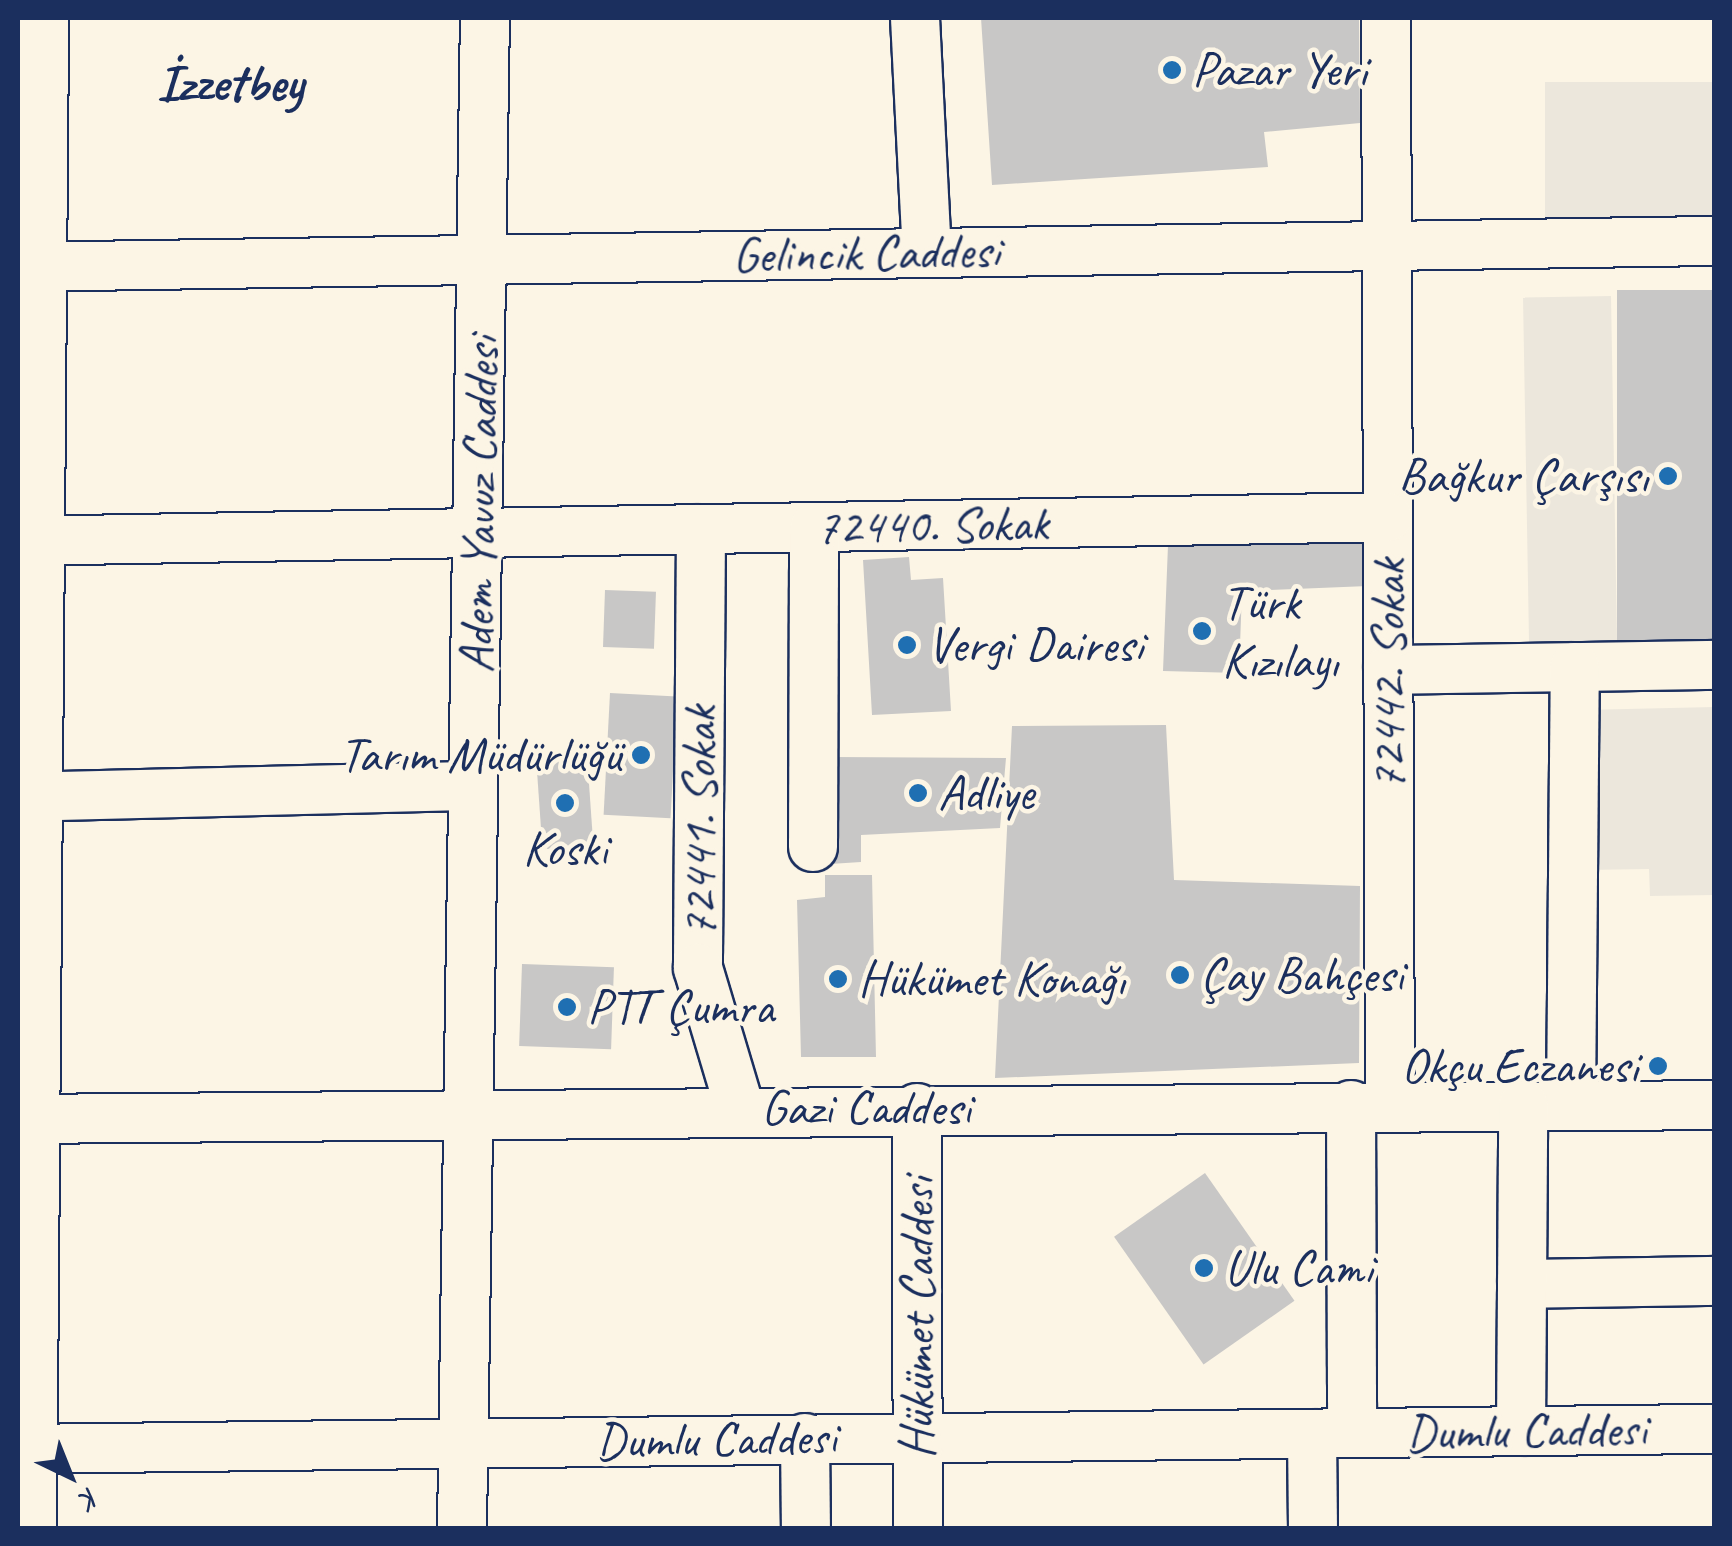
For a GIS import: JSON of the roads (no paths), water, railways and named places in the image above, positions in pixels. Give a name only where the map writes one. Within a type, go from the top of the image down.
[{"type":"street","points":[[32,1528],[25,1449],[30,267],[44,18]]},
{"type":"street","name":"Adem Yavuz Caddesi","points":[[462,1528],[472,1112],[472,786],[485,260],[485,18]]},
{"type":"street","points":[[914,18],[927,252]]},
{"type":"street","name":"72442. Sokak","points":[[1313,1528],[1332,1434],[1370,1105],[1388,670],[1386,18]]},
{"type":"street","name":"Gelincik Caddesi","points":[[30,267],[1714,241]]},
{"type":"street","name":"72440. Sokak","points":[[29,540],[1388,518]]},
{"type":"street","points":[[812,848],[814,528]]},
{"type":"street","name":"72441. Sokak","points":[[701,529],[698,968],[740,1109]]},
{"type":"street","points":[[1388,670],[1714,665]]},
{"type":"street","points":[[1570,1105],[1575,667]]},
{"type":"street","points":[[28,797],[472,786]]},
{"type":"street","points":[[1521,1430],[1523,1104]]},
{"type":"street","name":"Gazi Caddesi","points":[[26,1119],[740,1109],[1714,1106]]},
{"type":"street","name":"Hükümet Caddesi","points":[[917,1108],[918,1528]]},
{"type":"street","points":[[1522,1284],[1714,1281]]},
{"type":"street","name":"Dumlu Caddesi","points":[[25,1449],[1714,1429]]},
{"type":"street","points":[[805,1438],[806,1528]]},
{"type":"place","name":"Pazar Yeri","points":[[1172,70]]},
{"type":"place","name":"Bağkur Çarşısı","points":[[1668,476]]},
{"type":"place","name":"Türk Kızılayı","points":[[1202,631]]},
{"type":"place","name":"Vergi Dairesi","points":[[907,645]]},
{"type":"place","name":"Tarım Müdürlüğü","points":[[641,755]]},
{"type":"place","name":"Adliye","points":[[918,793]]},
{"type":"place","name":"Koski","points":[[565,803]]},
{"type":"place","name":"Çay Bahçesi","points":[[1180,975]]},
{"type":"place","name":"Hükümet Konağı","points":[[838,979]]},
{"type":"place","name":"PTT Çumra","points":[[567,1007]]},
{"type":"place","name":"Okçu Eczanesi","points":[[1658,1066]]},
{"type":"place","name":"Ulu Cami","points":[[1204,1268]]},
{"type":"district","name":"İzzetbey","points":[[230,84]]}]
